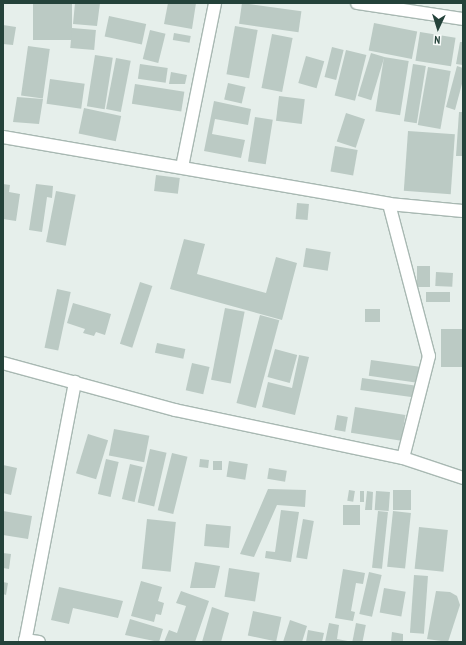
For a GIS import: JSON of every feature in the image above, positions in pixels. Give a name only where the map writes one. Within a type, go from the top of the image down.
[{"type":"street","points":[[182,167],[214,3]]},
{"type":"street","points":[[357,3],[463,19]]},
{"type":"street","points":[[3,137],[389,204],[463,211]]},
{"type":"street","points":[[389,204],[429,356],[403,458]]},
{"type":"street","points":[[3,363],[175,410],[403,458],[463,478]]},
{"type":"street","points":[[39,642],[25,641],[75,382]]},
{"type":"building","points":[[33,3],[72,3],[72,40],[33,40]]},
{"type":"building","points":[[75,3],[100,3],[97,26],[73,24]]},
{"type":"building","points":[[168,3],[196,3],[192,29],[164,24]]},
{"type":"building","points":[[242,3],[301,11],[298,32],[239,24]]},
{"type":"building","points":[[109,16],[146,24],[142,44],[105,37]]},
{"type":"building","points":[[374,23],[417,31],[412,59],[369,50]]},
{"type":"building","points":[[3,25],[16,27],[13,45],[3,44]]},
{"type":"building","points":[[235,26],[258,30],[249,78],[226,74]]},
{"type":"building","points":[[72,28],[96,30],[94,50],[70,48]]},
{"type":"building","points":[[150,30],[166,34],[158,63],[143,59]]},
{"type":"building","points":[[420,32],[456,38],[451,66],[415,61]]},
{"type":"building","points":[[174,33],[191,36],[190,43],[173,40]]},
{"type":"building","points":[[272,34],[293,38],[282,92],[262,88]]},
{"type":"building","points":[[460,42],[463,42],[463,65],[456,64]]},
{"type":"building","points":[[28,46],[50,49],[43,99],[21,96]]},
{"type":"building","points":[[332,47],[344,50],[336,80],[325,77]]},
{"type":"building","points":[[346,50],[366,55],[355,101],[335,96]]},
{"type":"building","points":[[371,53],[384,57],[371,100],[358,96]]},
{"type":"building","points":[[95,55],[113,58],[105,109],[87,106]]},
{"type":"building","points":[[306,56],[324,61],[317,88],[298,83]]},
{"type":"building","points":[[384,57],[409,61],[400,115],[375,111]]},
{"type":"building","points":[[116,58],[131,61],[121,112],[106,109]]},
{"type":"building","points":[[140,64],[168,68],[166,83],[138,79]]},
{"type":"building","points":[[413,64],[426,66],[417,123],[404,121]]},
{"type":"building","points":[[457,66],[463,68],[463,80],[455,110],[446,107]]},
{"type":"building","points":[[428,67],[451,71],[440,129],[418,125]]},
{"type":"building","points":[[171,72],[187,75],[185,84],[169,84]]},
{"type":"building","points":[[50,79],[85,84],[81,109],[47,104]]},
{"type":"building","points":[[228,83],[246,87],[242,104],[224,100]]},
{"type":"building","points":[[135,84],[184,92],[181,112],[132,104]]},
{"type":"building","points":[[279,96],[305,99],[302,124],[276,121]]},
{"type":"building","points":[[17,97],[43,99],[39,124],[13,122]]},
{"type":"building","points":[[214,101],[251,109],[248,125],[215,119],[212,134],[245,140],[241,158],[204,151]]},
{"type":"building","points":[[84,108],[121,116],[116,141],[79,133]]},
{"type":"building","points":[[459,112],[463,112],[463,156],[456,156]]},
{"type":"building","points":[[346,113],[365,119],[356,148],[337,142]]},
{"type":"building","points":[[255,117],[273,120],[266,164],[248,161]]},
{"type":"building","points":[[408,131],[455,134],[451,194],[404,191]]},
{"type":"building","points":[[335,146],[358,150],[353,176],[330,172]]},
{"type":"building","points":[[156,175],[180,178],[178,194],[154,191]]},
{"type":"building","points":[[3,184],[10,185],[9,192],[20,194],[16,221],[3,219]]},
{"type":"building","points":[[36,184],[53,186],[52,198],[47,197],[42,232],[29,230]]},
{"type":"building","points":[[56,191],[76,195],[66,246],[46,242]]},
{"type":"building","points":[[297,203],[309,204],[308,220],[296,219]]},
{"type":"building","points":[[184,239],[205,244],[197,274],[266,293],[276,257],[297,263],[282,320],[170,289]]},
{"type":"building","points":[[306,248],[331,252],[328,271],[303,267]]},
{"type":"building","points":[[417,266],[430,266],[430,287],[417,287]]},
{"type":"building","points":[[436,272],[453,273],[452,287],[435,286]]},
{"type":"building","points":[[140,282],[152,286],[132,348],[120,344]]},
{"type":"building","points":[[57,289],[71,292],[58,351],[45,348]]},
{"type":"building","points":[[426,292],[450,292],[450,302],[426,302]]},
{"type":"building","points":[[73,303],[111,314],[105,335],[96,332],[94,336],[83,333],[85,329],[67,323]]},
{"type":"building","points":[[225,308],[245,312],[231,383],[211,380]]},
{"type":"building","points":[[365,309],[380,309],[380,322],[365,322]]},
{"type":"building","points":[[260,315],[279,320],[256,408],[236,403]]},
{"type":"building","points":[[441,329],[463,329],[463,367],[441,367]]},
{"type":"building","points":[[157,343],[185,349],[183,359],[155,353]]},
{"type":"building","points":[[275,349],[297,355],[290,383],[267,377]]},
{"type":"building","points":[[299,355],[309,357],[295,415],[262,407],[268,382],[292,388]]},
{"type":"building","points":[[371,360],[420,367],[417,383],[369,376]]},
{"type":"building","points":[[192,363],[210,367],[203,394],[186,390]]},
{"type":"building","points":[[362,378],[416,386],[415,398],[360,390]]},
{"type":"building","points":[[355,407],[405,415],[401,441],[351,433]]},
{"type":"building","points":[[337,415],[348,417],[345,432],[334,430]]},
{"type":"building","points":[[114,429],[149,436],[144,462],[109,456]]},
{"type":"building","points":[[88,434],[108,440],[96,479],[76,473]]},
{"type":"building","points":[[150,449],[167,453],[154,506],[138,503]]},
{"type":"building","points":[[172,453],[188,457],[173,514],[158,510]]},
{"type":"building","points":[[106,459],[119,462],[111,497],[98,494]]},
{"type":"building","points":[[200,459],[209,460],[208,468],[199,467]]},
{"type":"building","points":[[213,461],[222,461],[222,470],[213,470]]},
{"type":"building","points":[[229,461],[248,464],[245,480],[226,477]]},
{"type":"building","points":[[130,464],[143,467],[135,502],[122,499]]},
{"type":"building","points":[[3,465],[17,468],[11,495],[3,493]]},
{"type":"building","points":[[269,468],[287,471],[285,482],[267,479]]},
{"type":"building","points":[[268,489],[306,490],[305,507],[277,505],[254,557],[240,554]]},
{"type":"building","points":[[349,490],[355,491],[353,502],[347,501]]},
{"type":"building","points":[[393,490],[411,490],[411,510],[393,510]]},
{"type":"building","points":[[360,491],[364,491],[364,502],[360,502]]},
{"type":"building","points":[[367,491],[373,492],[372,510],[365,510]]},
{"type":"building","points":[[376,491],[390,492],[389,511],[375,510]]},
{"type":"building","points":[[343,505],[360,505],[360,525],[343,525]]},
{"type":"building","points":[[281,510],[299,512],[291,562],[265,558],[266,551],[275,552]]},
{"type":"building","points":[[3,511],[32,516],[28,539],[3,535]]},
{"type":"building","points":[[378,511],[388,512],[382,569],[372,568]]},
{"type":"building","points":[[393,511],[411,513],[405,569],[387,567]]},
{"type":"building","points":[[147,519],[176,522],[171,572],[142,569]]},
{"type":"building","points":[[303,519],[314,521],[307,559],[296,557]]},
{"type":"building","points":[[206,524],[231,526],[229,548],[204,546]]},
{"type":"building","points":[[419,527],[448,530],[443,572],[415,569]]},
{"type":"building","points":[[3,553],[11,554],[9,569],[3,568]]},
{"type":"building","points":[[195,562],[220,566],[215,588],[190,588]]},
{"type":"building","points":[[229,568],[260,573],[255,601],[224,597]]},
{"type":"building","points":[[343,569],[365,573],[363,584],[356,583],[351,611],[355,612],[353,621],[335,618]]},
{"type":"building","points":[[369,572],[382,575],[372,617],[359,614]]},
{"type":"building","points":[[414,575],[428,576],[424,634],[410,633]]},
{"type":"building","points":[[141,581],[162,587],[158,601],[164,603],[161,615],[156,614],[154,622],[131,616]]},
{"type":"building","points":[[3,582],[8,583],[6,595],[3,594]]},
{"type":"building","points":[[59,587],[123,601],[118,618],[73,608],[69,624],[51,620]]},
{"type":"building","points":[[384,588],[406,592],[401,616],[380,613]]},
{"type":"building","points":[[181,591],[209,601],[195,642],[164,642],[169,630],[177,633],[186,606],[176,603]]},
{"type":"building","points":[[436,591],[450,592],[457,596],[460,605],[448,642],[427,639]]},
{"type":"building","points":[[212,607],[229,613],[221,642],[202,642]]},
{"type":"building","points":[[253,611],[281,617],[276,641],[248,635]]},
{"type":"building","points":[[130,619],[163,629],[159,642],[125,635]]},
{"type":"building","points":[[290,620],[307,626],[302,642],[283,642]]},
{"type":"building","points":[[329,623],[339,625],[337,639],[353,642],[325,642]]},
{"type":"building","points":[[356,623],[366,625],[362,642],[352,642]]},
{"type":"building","points":[[308,630],[324,633],[322,642],[306,642]]},
{"type":"building","points":[[392,632],[403,634],[403,642],[391,642]]}]
